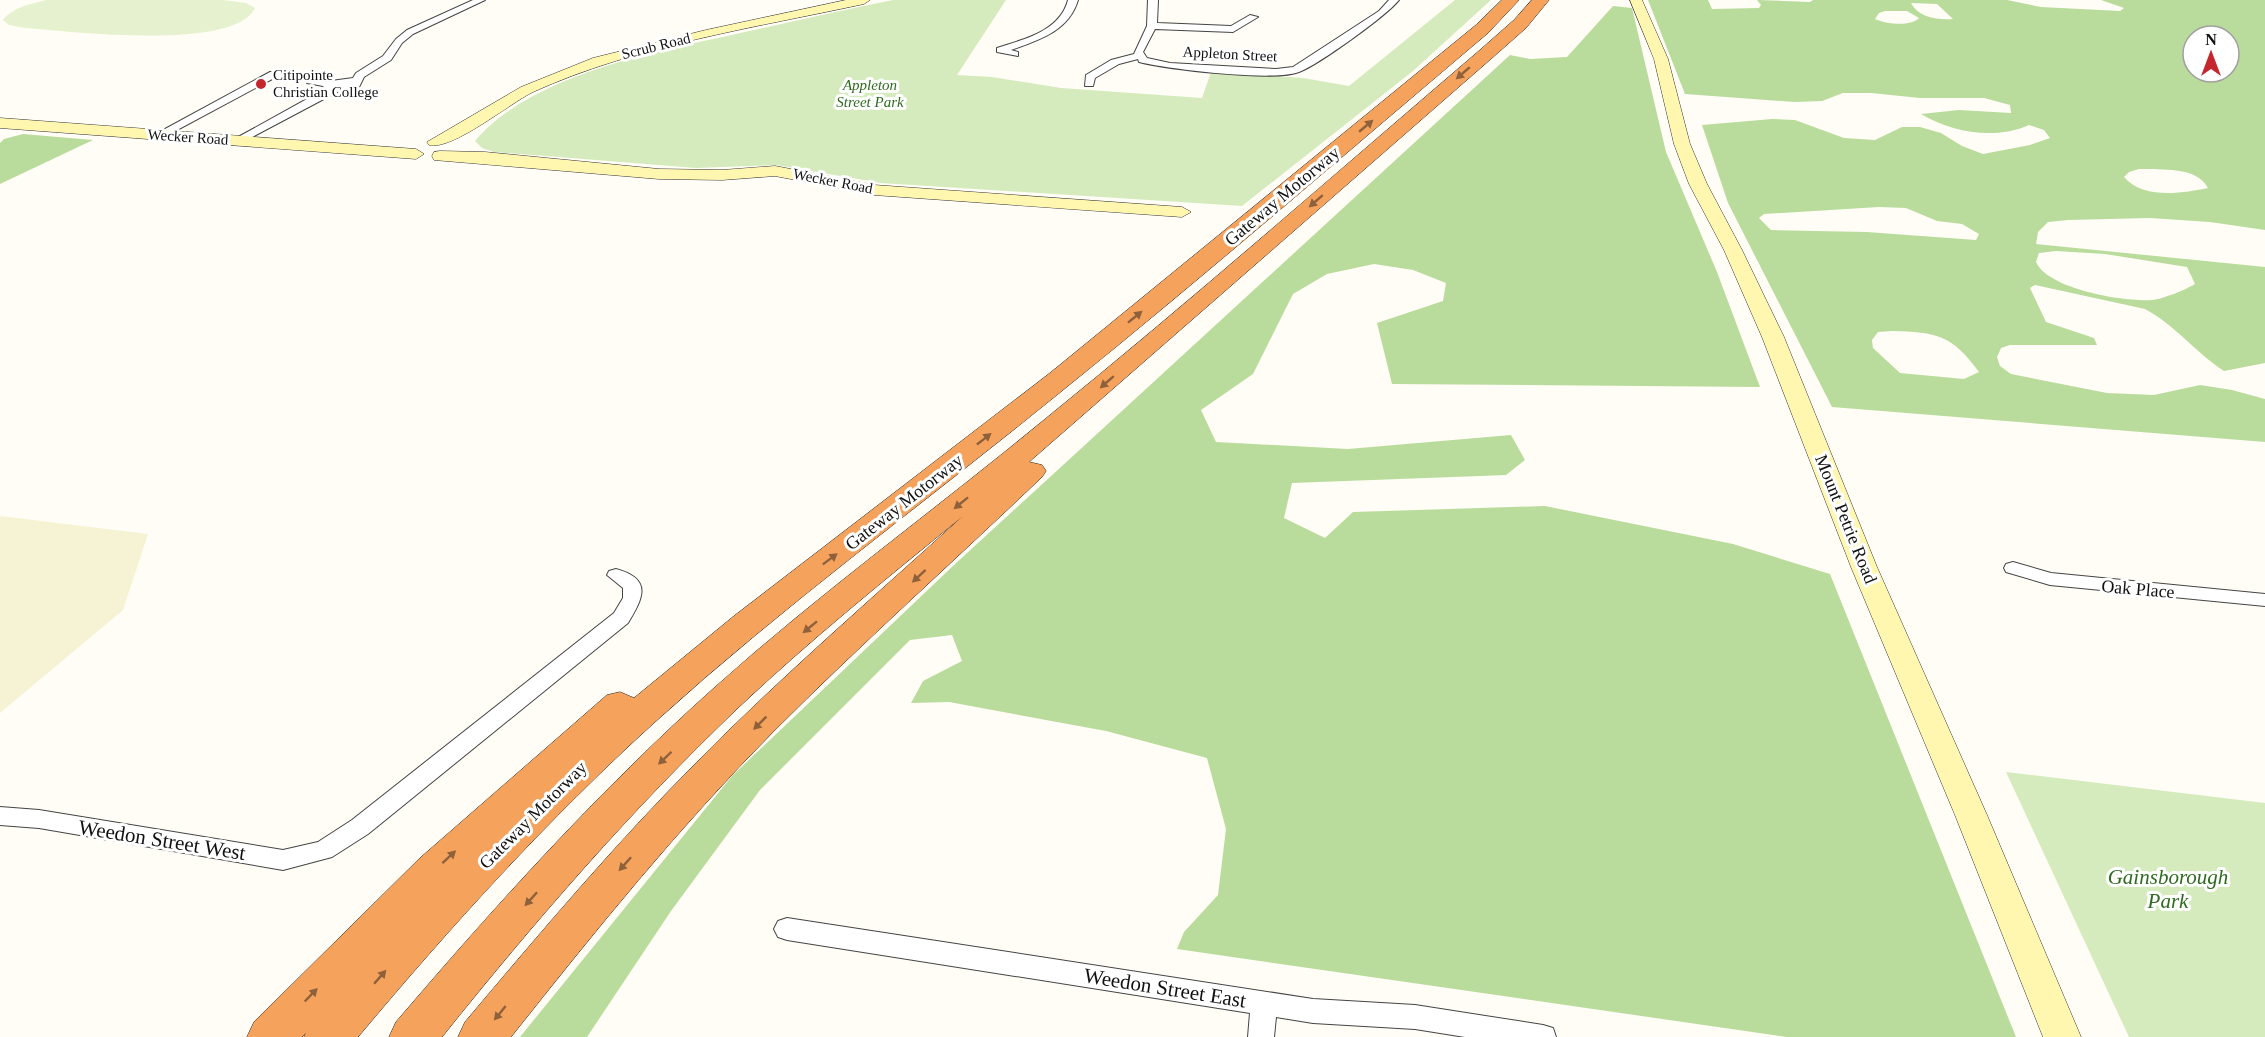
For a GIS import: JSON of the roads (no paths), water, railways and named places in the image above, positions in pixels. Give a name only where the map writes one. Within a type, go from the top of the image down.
[{"type":"highway","name":"Gateway Motorway","points":[[328,1037],[463,885],[526,820],[641,712],[767,607],[1062,378],[1482,29],[1511,0]]},
{"type":"highway","name":"Gateway Motorway","points":[[413,1037],[515,916],[636,786],[728,696],[1055,426],[1486,54],[1520,24],[1541,0]]},
{"type":"highway","points":[[482,1037],[560,939],[664,820],[762,720],[1046,457],[1055,426]]},
{"type":"highway","points":[[271,1037],[435,870],[598,722],[712,630],[767,607]]},
{"type":"street","points":[[159,135],[274,74],[310,75],[311,81],[332,87],[352,86],[357,83],[355,81],[387,58],[399,41],[410,32],[480,0]]},
{"type":"street","name":"Scrub Road","points":[[459,140],[489,111],[526,90],[598,61],[864,0]]},
{"type":"street","points":[[1014,54],[999,50],[1055,27],[1068,17],[1073,0]]},
{"type":"street","points":[[1089,84],[1090,78],[1115,62],[1139,56],[1138,52],[1152,26],[1153,0]]},
{"type":"street","name":"Appleton Street","points":[[1139,56],[1143,60],[1170,66],[1276,72],[1296,70],[1382,12],[1394,0]]},
{"type":"street","name":"Mount Petrie Road","points":[[1636,0],[1661,59],[1682,144],[1698,184],[1733,250],[1773,337],[1864,567],[1971,815],[2062,1037]]},
{"type":"street","points":[[1152,26],[1233,29],[1253,17]]},
{"type":"street","points":[[237,141],[332,87]]},
{"type":"street","name":"Wecker Road","points":[[0,123],[377,150],[429,149],[485,157],[659,174],[722,175],[775,171],[874,190],[1182,212]]},
{"type":"street","name":"Wecker Road","points":[[429,149],[459,140],[485,157]]},
{"type":"street","name":"Oak Place","points":[[2013,568],[2050,579],[2265,600]]},
{"type":"street","name":"Weedon Street West","points":[[0,816],[39,819],[283,860],[324,850],[360,827],[621,618],[633,598],[632,585],[616,575]]},
{"type":"street","name":"Weedon Street East","points":[[787,929],[1332,1013],[1415,1017],[1543,1037]]},
{"type":"street","points":[[1261,1037],[1264,1003]]},
{"type":"place","name":"Citipointe Christian College","points":[[261,84]]},
{"type":"park label","name":"Appleton Street Park","points":[[870,94]]},
{"type":"park label","name":"Gainsborough Park","points":[[2168,889]]}]
